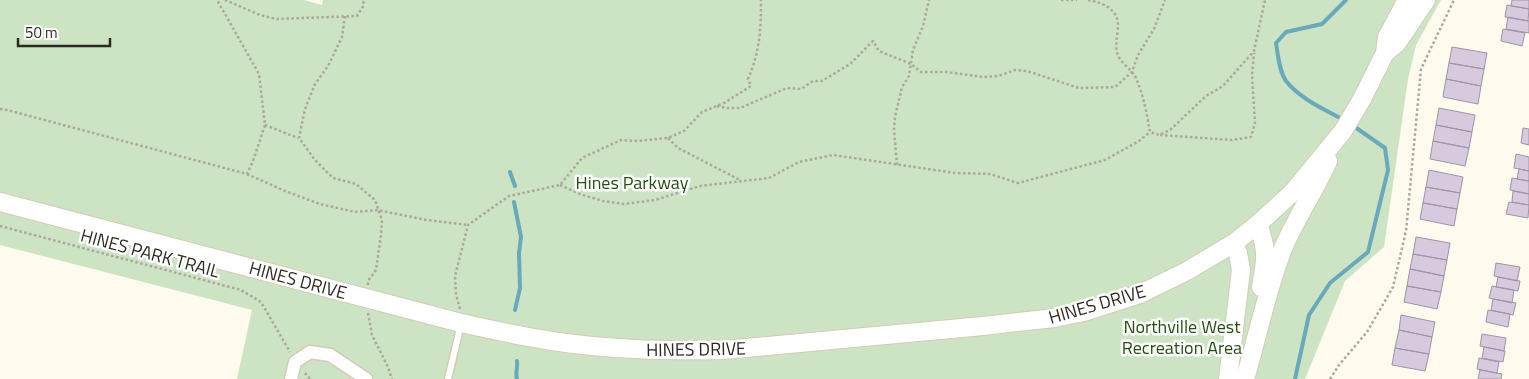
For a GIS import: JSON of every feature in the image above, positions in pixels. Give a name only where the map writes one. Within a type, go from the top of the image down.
[{"type":"street","points":[[1245,379],[1273,277],[1284,248],[1385,53],[1387,37],[1407,0]]},
{"type":"street","points":[[1385,53],[1397,43],[1426,0]]},
{"type":"street","name":"HINES DRIVE","points":[[0,202],[461,323],[515,335],[620,349],[678,351],[758,348],[1031,322],[1084,312],[1140,294],[1187,271],[1234,243],[1258,224],[1293,192],[1342,133]]},
{"type":"street","points":[[1245,379],[1266,259],[1265,247],[1258,224]]},
{"type":"street","points":[[1228,379],[1241,270],[1234,243]]},
{"type":"street","points":[[291,379],[295,362],[310,352],[330,355],[366,379]]},
{"type":"lane","points":[[448,379],[461,323]]},
{"type":"path","points":[[217,0],[258,74],[264,125],[247,174]]},
{"type":"path","points":[[225,0],[260,15],[276,19],[357,16],[364,5],[363,0]]},
{"type":"path","points":[[461,323],[455,276],[468,225],[509,196],[560,184],[582,158],[621,140],[637,141],[668,138],[684,131],[702,112],[724,103],[751,86],[748,79],[756,60],[761,29],[761,0]]},
{"type":"path","points":[[897,165],[894,130],[895,117],[900,95],[908,76],[913,50],[923,26],[930,0]]},
{"type":"path","points":[[1061,0],[1077,0]]},
{"type":"path","points":[[1088,0],[1098,2],[1109,8],[1116,15],[1116,52],[1124,65],[1134,75],[1147,112],[1150,132]]},
{"type":"path","points":[[717,106],[740,108],[787,88],[801,88],[813,81],[822,81],[850,64],[873,41],[879,50],[911,64],[921,72],[998,76],[1015,70],[1027,71],[1078,88],[1115,87],[1132,72],[1138,55],[1154,29],[1165,0]]},
{"type":"path","points":[[1150,132],[1158,135],[1232,140],[1251,137],[1255,123],[1252,75],[1254,51],[1265,0]]},
{"type":"path","points":[[1330,379],[1366,332],[1393,287],[1406,231],[1421,69],[1454,0]]},
{"type":"path","points":[[299,138],[305,109],[315,84],[328,66],[342,37],[345,16]]},
{"type":"path","points":[[1158,135],[1170,130],[1206,96],[1223,86],[1254,51]]},
{"type":"path","points":[[0,110],[16,112],[247,174],[285,192],[320,204],[354,212],[378,210],[427,220],[468,225]]},
{"type":"path","points":[[264,125],[299,138],[315,160],[333,178],[356,184],[375,200],[382,220],[376,270],[368,281],[365,298],[372,335],[392,379]]},
{"type":"path","points":[[560,184],[580,194],[603,201],[624,204],[655,200],[700,186],[769,178],[799,162],[833,155],[955,173],[990,174],[1018,183],[1105,160],[1139,141],[1150,132]]},
{"type":"path","points":[[668,138],[678,148],[742,180]]},
{"type":"path","name":"HINES PARK TRAIL","points":[[0,226],[242,290],[261,302],[295,362],[310,379]]},
{"type":"green space","name":"Hines Parkway","points":[[0,0],[304,0],[322,5],[323,0],[1441,0],[1416,45],[1408,79],[1384,247],[1345,281],[1305,379],[237,379],[252,310],[0,245]]},
{"type":"building","points":[[1512,0],[1529,0],[1529,9],[1511,6]]},
{"type":"building","points":[[1507,5],[1529,9],[1528,21],[1505,17]]},
{"type":"building","points":[[1508,17],[1529,21],[1529,33],[1506,29]]},
{"type":"building","points":[[1503,29],[1525,33],[1522,46],[1501,41]]},
{"type":"building","points":[[1452,47],[1487,53],[1484,69],[1449,63]]},
{"type":"building","points":[[1449,63],[1484,69],[1481,86],[1446,79]]},
{"type":"building","points":[[1446,79],[1481,86],[1478,104],[1443,97]]},
{"type":"building","points":[[1439,108],[1475,115],[1472,132],[1436,125]]},
{"type":"building","points":[[1436,125],[1472,132],[1469,148],[1433,141]]},
{"type":"building","points":[[1523,128],[1529,129],[1529,145],[1521,143]]},
{"type":"building","points":[[1433,141],[1469,148],[1465,166],[1430,159]]},
{"type":"building","points":[[1516,154],[1529,157],[1529,171],[1514,168]]},
{"type":"building","points":[[1519,169],[1529,171],[1529,181],[1517,179]]},
{"type":"building","points":[[1429,170],[1463,177],[1460,193],[1426,187]]},
{"type":"building","points":[[1512,178],[1529,181],[1529,194],[1510,190]]},
{"type":"building","points":[[1426,187],[1460,193],[1457,209],[1423,203]]},
{"type":"building","points":[[1513,191],[1529,194],[1529,205],[1512,202]]},
{"type":"building","points":[[1509,202],[1529,205],[1528,218],[1506,214]]},
{"type":"building","points":[[1423,203],[1457,209],[1454,226],[1420,219]]},
{"type":"building","points":[[1416,237],[1450,243],[1447,260],[1413,254]]},
{"type":"building","points":[[1413,254],[1447,260],[1444,276],[1410,269]]},
{"type":"building","points":[[1496,263],[1520,267],[1517,281],[1494,276]]},
{"type":"building","points":[[1410,269],[1444,276],[1441,292],[1407,286]]},
{"type":"building","points":[[1498,277],[1520,281],[1518,291],[1496,287]]},
{"type":"building","points":[[1407,286],[1441,292],[1437,309],[1404,302]]},
{"type":"building","points":[[1492,286],[1514,290],[1512,303],[1489,298]]},
{"type":"building","points":[[1493,299],[1516,303],[1513,315],[1491,310]]},
{"type":"building","points":[[1488,310],[1510,314],[1508,327],[1486,322]]},
{"type":"building","points":[[1401,315],[1435,322],[1432,337],[1399,330]]},
{"type":"building","points":[[1399,330],[1432,337],[1429,354],[1395,348]]},
{"type":"building","points":[[1482,334],[1506,338],[1504,351],[1480,346]]},
{"type":"building","points":[[1484,347],[1505,351],[1503,362],[1482,358]]},
{"type":"building","points":[[1395,348],[1429,354],[1425,371],[1392,365]]},
{"type":"building","points":[[1479,358],[1499,362],[1497,373],[1477,369]]},
{"type":"building","points":[[1480,370],[1502,374],[1501,379],[1478,379]]},
{"type":"waterway","points":[[1344,120],[1321,108],[1291,87],[1280,68],[1276,43],[1286,32],[1322,24],[1346,0]]},
{"type":"waterway","points":[[1295,379],[1309,315],[1330,283],[1368,252],[1388,170],[1385,148],[1352,125]]},
{"type":"waterway","points":[[510,172],[515,186]]},
{"type":"waterway","points":[[514,202],[521,237],[519,253],[520,288],[515,310]]},
{"type":"waterway","points":[[517,361],[517,379]]},
{"type":"park label","name":"Northville West Recreation Area","points":[[1182,336]]}]
